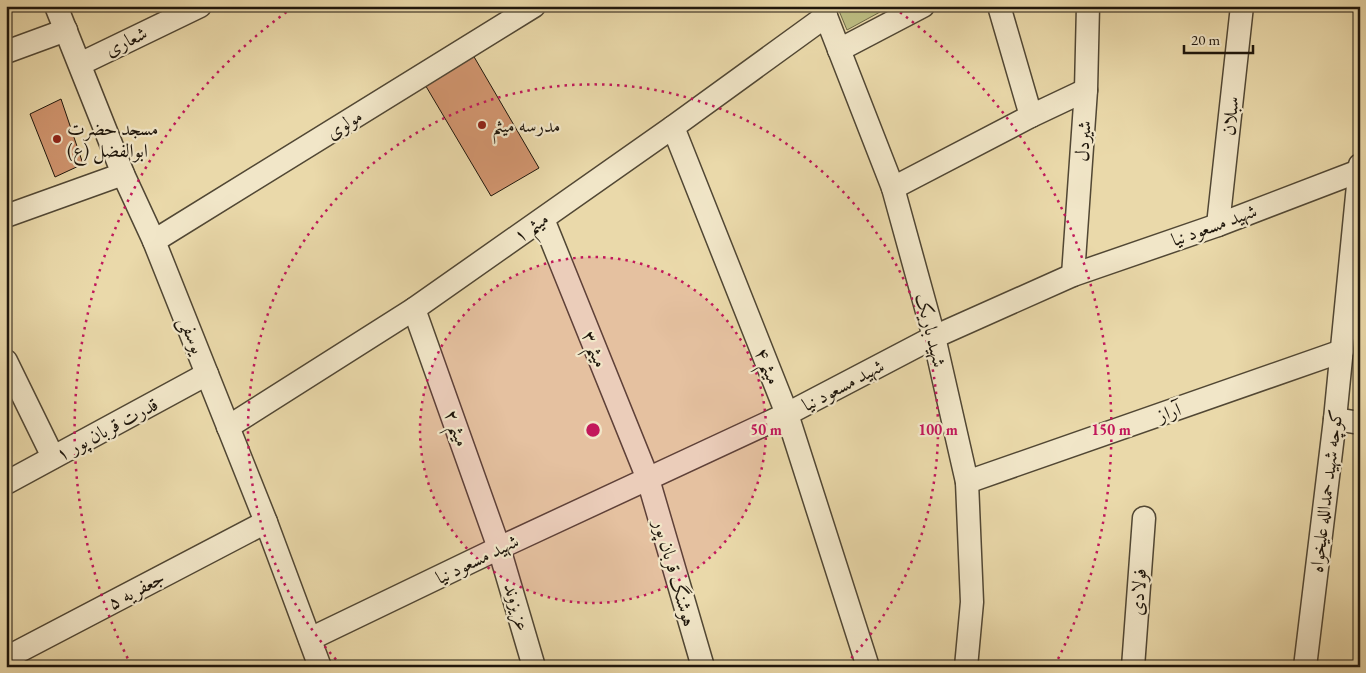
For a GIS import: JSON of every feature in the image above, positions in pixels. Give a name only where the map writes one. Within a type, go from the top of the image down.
[{"type":"street","name":"یوسفی","points":[[56,6],[123,174],[154,241],[266,522],[320,667]]},
{"type":"street","name":"شعاری","points":[[80,64],[200,6]]},
{"type":"street","name":"مولوی","points":[[154,241],[534,6]]},
{"type":"street","points":[[839,50],[923,6]]},
{"type":"street","points":[[999,6],[1031,116]]},
{"type":"street","name":"شیردل","points":[[1073,275],[1086,90],[1088,6]]},
{"type":"street","name":"سبلان","points":[[1218,225],[1242,6]]},
{"type":"street","name":"شهید باریک","points":[[824,11],[893,188],[934,337],[967,482],[972,602],[966,667]]},
{"type":"street","name":"میثم ۱","points":[[228,427],[414,308],[543,219],[673,127],[824,11]]},
{"type":"street","points":[[6,52],[66,30]]},
{"type":"street","points":[[893,188],[1031,116],[1086,90]]},
{"type":"street","name":"میثم ۴","points":[[673,127],[787,414],[868,667]]},
{"type":"street","name":"کوچه شهید حمدالله علیخواه","points":[[1305,667],[1335,419],[1360,165]]},
{"type":"street","name":"شهید مسعود نیا","points":[[310,639],[499,548],[787,414],[934,337],[1073,275],[1218,225],[1359,171]]},
{"type":"street","points":[[6,216],[123,174]]},
{"type":"street","name":"میثم ۳","points":[[543,219],[648,479]]},
{"type":"street","name":"میثم ۲","points":[[414,308],[499,548]]},
{"type":"street","name":"آراز","points":[[967,482],[1342,351]]},
{"type":"street","points":[[6,361],[53,457]]},
{"type":"street","name":"قدرت قربان پور ۱","points":[[6,483],[207,374]]},
{"type":"street","points":[[1335,419],[1360,423]]},
{"type":"street","name":"هوشنگ قربان پور","points":[[648,479],[703,667]]},
{"type":"street","name":"فولادی","points":[[1133,667],[1144,518]]},
{"type":"street","name":"جعفریه ۵","points":[[6,658],[266,522]]},
{"type":"street","name":"عزیزوند","points":[[499,548],[534,667]]},
{"type":"green space","points":[[837,6],[891,6],[847,30]]},
{"type":"building","name":"مدرسه میثم","points":[[473,55],[539,168],[491,196],[424,83]]},
{"type":"building","name":"مسجد حضرت ابوالفضل (ع)","points":[[61,99],[83,164],[55,177],[30,114]]},
{"type":"place","name":"مدرسه میثم","points":[[482,125]]},
{"type":"place","name":"مسجد حضرت ابوالفضل (ع)","points":[[57,139]]}]
